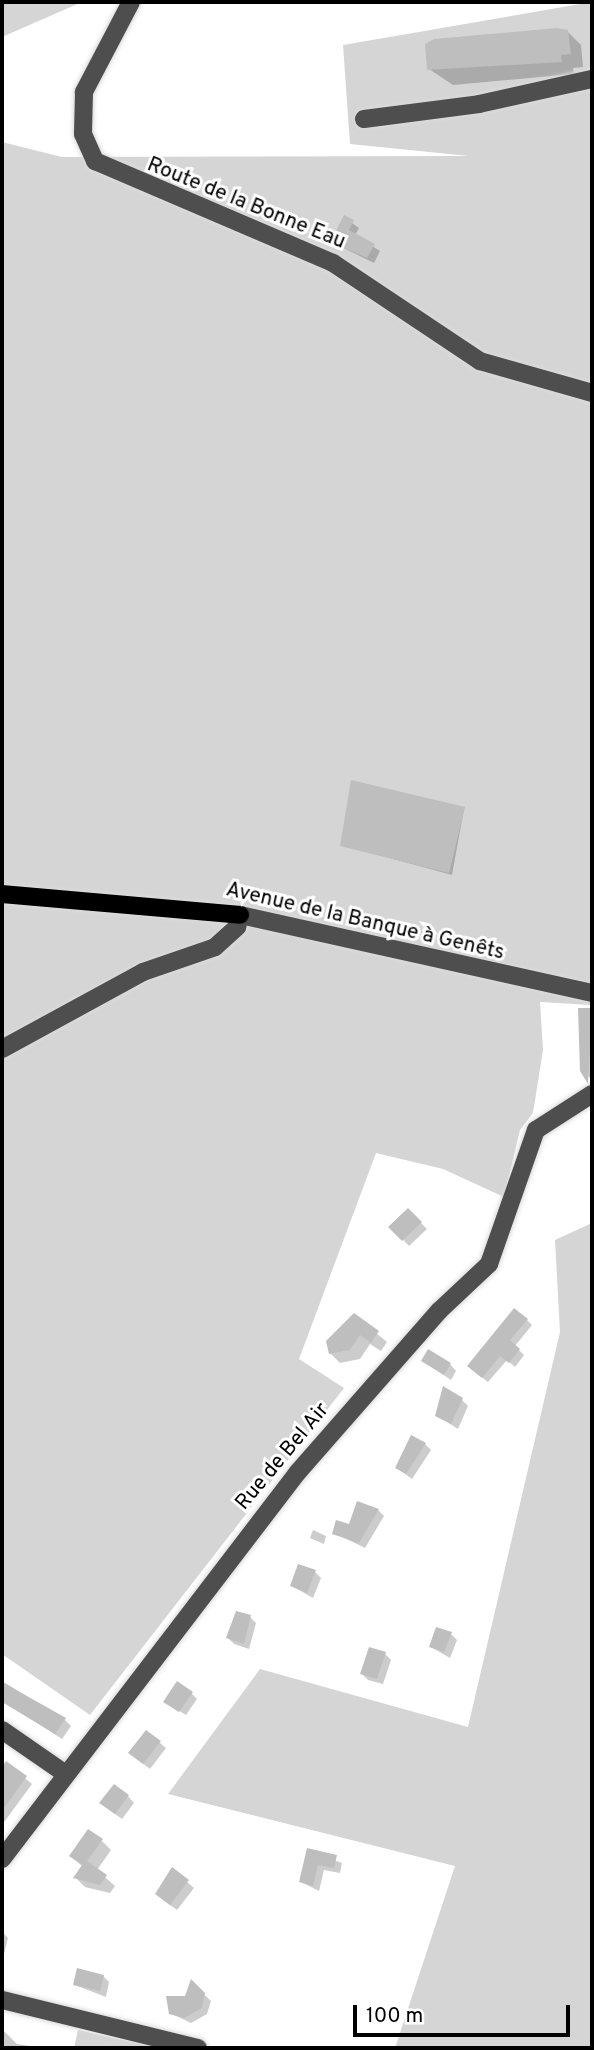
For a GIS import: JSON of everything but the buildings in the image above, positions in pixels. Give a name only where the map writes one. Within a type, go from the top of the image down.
[{"type":"main road","name":"Avenue de la Banque à Genêts","points":[[2,894],[240,915]]},
{"type":"street","name":"Route de la Bonne Eau","points":[[131,2],[84,92],[87,148],[111,172],[334,263],[480,361],[592,393]]},
{"type":"street","points":[[364,119],[479,104],[592,79]]},
{"type":"street","points":[[2,1049],[143,972],[215,947],[237,928],[240,915]]},
{"type":"street","name":"Avenue de la Banque à Genêts","points":[[240,915],[592,993]]},
{"type":"street","name":"Rue de Bel Air","points":[[2,1859],[64,1773],[298,1472],[439,1311],[489,1264],[536,1130],[592,1094]]},
{"type":"street","points":[[2,1730],[64,1773]]},
{"type":"street","points":[[2,2000],[198,2048]]},
{"type":"shaded area","points":[[2,2],[82,2],[2,37]]},
{"type":"shaded area","points":[[592,2],[592,1005],[540,1002],[543,1050],[533,1113],[520,1130],[504,1197],[443,1169],[376,1153],[299,1359],[344,1388],[90,1715],[2,1654],[2,142],[62,157],[469,156],[350,144],[343,45]]},
{"type":"shaded area","points":[[592,1223],[592,2048],[395,2048],[455,1866],[168,1794],[260,1669],[468,1727],[560,1332],[555,1240]]},
{"type":"shaded area","points":[[78,2030],[160,2048],[74,2048]]}]
